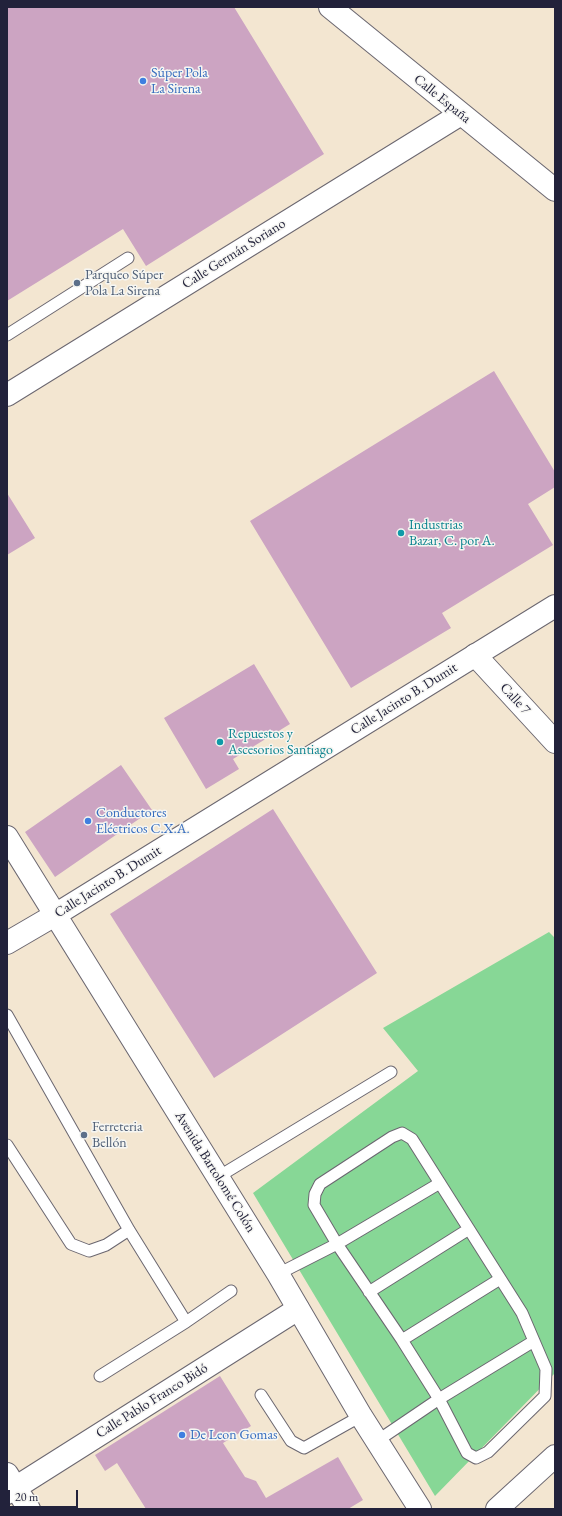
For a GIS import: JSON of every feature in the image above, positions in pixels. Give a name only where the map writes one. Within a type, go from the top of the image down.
[{"type":"street","name":"Calle España","points":[[330,7],[555,190]]},
{"type":"street","name":"Calle Germán Soriano","points":[[7,395],[461,114]]},
{"type":"street","name":"Calle Jacinto B. Dumit","points":[[7,944],[555,606]]},
{"type":"street","name":"Calle 7","points":[[475,655],[555,742]]},
{"type":"street","name":"Avenida Bartolomé Colón","points":[[7,836],[278,1274],[360,1416],[420,1509]]},
{"type":"street","name":"Calle Pablo Franco Bidó","points":[[10,1485],[298,1309]]},
{"type":"street","points":[[498,1509],[555,1456]]},
{"type":"street","points":[[10,1485],[28,1509]]},
{"type":"lane","points":[[7,335],[128,258]]},
{"type":"lane","points":[[7,1015],[129,1230],[186,1322]]},
{"type":"lane","points":[[218,1177],[391,1072]]},
{"type":"lane","points":[[402,1133],[412,1139],[469,1229],[522,1313],[546,1369],[545,1396],[488,1452],[476,1458],[467,1453],[439,1399],[402,1340],[337,1244],[314,1205],[315,1194],[320,1184],[392,1137],[402,1133]]},
{"type":"lane","points":[[7,1145],[70,1244],[89,1251],[106,1245],[129,1230]]},
{"type":"lane","points":[[278,1274],[337,1244],[440,1183]]},
{"type":"lane","points":[[369,1292],[469,1229]]},
{"type":"lane","points":[[402,1340],[500,1278]]},
{"type":"lane","points":[[100,1376],[186,1322],[231,1291]]},
{"type":"lane","points":[[377,1441],[439,1399],[534,1341]]},
{"type":"lane","points":[[261,1395],[291,1441],[304,1448],[360,1416]]},
{"type":"green space","points":[[549,932],[555,938],[555,1373],[435,1496],[253,1193],[418,1071],[383,1028]]},
{"type":"building","name":"Súper Pola La Sirena","points":[[7,7],[234,7],[324,154],[146,266],[123,229],[7,301]]},
{"type":"building","name":"Industrias Bazar, C. por A.","points":[[494,371],[555,472],[555,487],[528,504],[553,545],[442,613],[451,628],[351,688],[250,521]]},
{"type":"building","points":[[7,493],[35,538],[7,555]]},
{"type":"building","name":"Repuestos y Ascesorios Santiago","points":[[254,664],[290,724],[233,759],[239,769],[206,789],[164,718]]},
{"type":"building","name":"Conductores Eléctricos C.X.A.","points":[[121,765],[152,810],[55,877],[25,832]]},
{"type":"building","points":[[273,809],[377,973],[214,1078],[110,914]]},
{"type":"building","name":"De Leon Gomas","points":[[220,1376],[251,1426],[223,1443],[245,1477],[256,1481],[266,1498],[338,1457],[363,1500],[348,1509],[146,1509],[117,1463],[105,1471],[95,1455]]},
{"type":"place","name":"Súper Pola La Sirena","points":[[143,81]]},
{"type":"place","name":"Parqueo Súper Pola La Sirena","points":[[77,283]]},
{"type":"place","name":"Industrias Bazar, C. por A.","points":[[401,533]]},
{"type":"place","name":"Repuestos y Ascesorios Santiago","points":[[220,742]]},
{"type":"place","name":"Conductores Eléctricos C.X.A.","points":[[88,821]]},
{"type":"place","name":"Ferreteria Bellón","points":[[84,1135]]},
{"type":"place","name":"De Leon Gomas","points":[[182,1435]]}]
